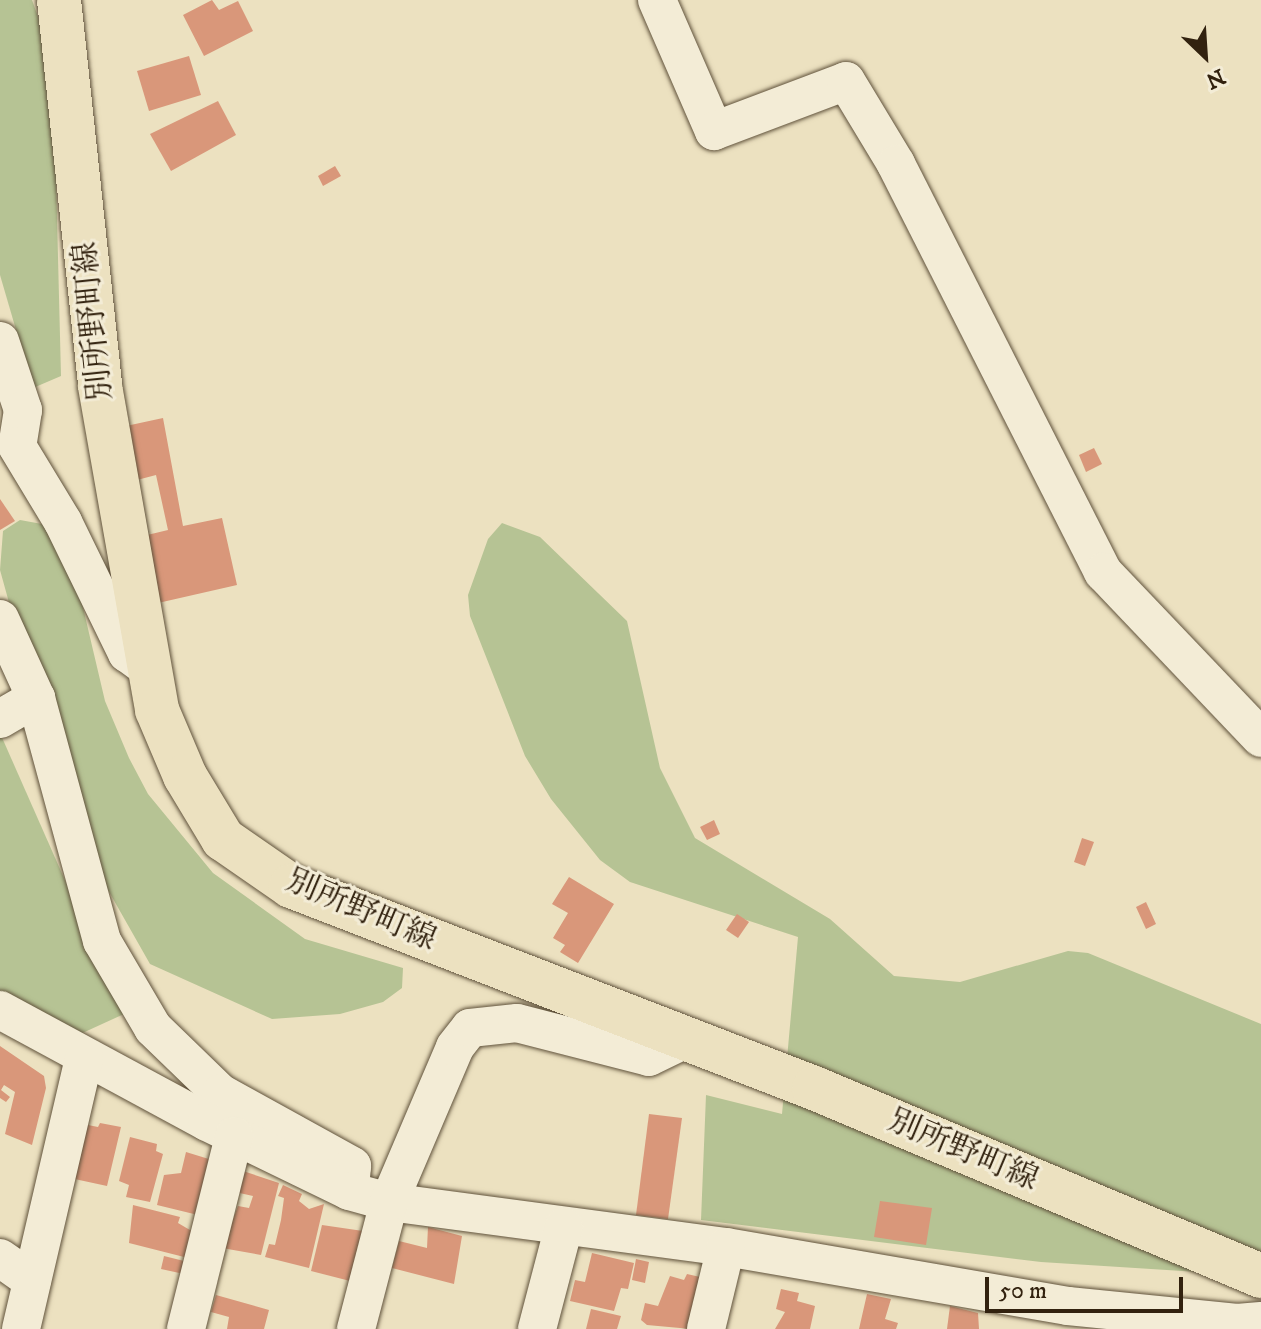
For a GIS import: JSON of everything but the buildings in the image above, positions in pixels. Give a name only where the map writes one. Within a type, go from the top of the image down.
[{"type":"main road","name":"別所野町線","points":[[59,0],[100,386],[157,710],[185,776],[223,839],[291,886],[684,1040],[1261,1276]]},
{"type":"street","points":[[657,0],[714,131],[846,81],[896,164],[1103,572],[1261,738]]},
{"type":"street","points":[[0,341],[23,410],[17,446],[63,522],[127,653],[149,669]]},
{"type":"street","points":[[0,619],[36,698],[102,941],[153,1028],[220,1093],[352,1166],[349,1191]]},
{"type":"street","points":[[0,719],[36,698]]},
{"type":"street","points":[[0,1010],[84,1058],[234,1136],[349,1191],[389,1202],[726,1247],[1016,1314],[1237,1323],[1261,1321]]},
{"type":"street","points":[[356,1329],[389,1202],[455,1047],[470,1028],[517,1023],[649,1057],[684,1040]]},
{"type":"street","points":[[21,1329],[84,1058]]},
{"type":"street","points":[[186,1329],[234,1136]]},
{"type":"street","points":[[537,1329],[564,1226]]},
{"type":"street","points":[[706,1329],[726,1247]]},
{"type":"street","points":[[0,1258],[32,1280]]},
{"type":"green space","points":[[0,0],[32,0],[53,59],[61,376],[33,388],[0,275]]},
{"type":"green space","points":[[20,520],[42,524],[55,540],[81,599],[105,701],[148,794],[213,873],[305,939],[403,968],[402,988],[383,1002],[340,1014],[272,1019],[150,964],[70,823],[0,570],[3,531]]},
{"type":"green space","points":[[502,523],[540,537],[627,621],[660,768],[695,838],[830,919],[894,976],[960,982],[1068,951],[1088,953],[1261,1024],[1261,1276],[1041,1262],[701,1220],[706,1095],[782,1114],[798,937],[630,882],[600,860],[551,799],[525,756],[470,616],[468,595],[488,539]]},
{"type":"green space","points":[[0,733],[124,1014],[65,1041],[0,1001]]}]
